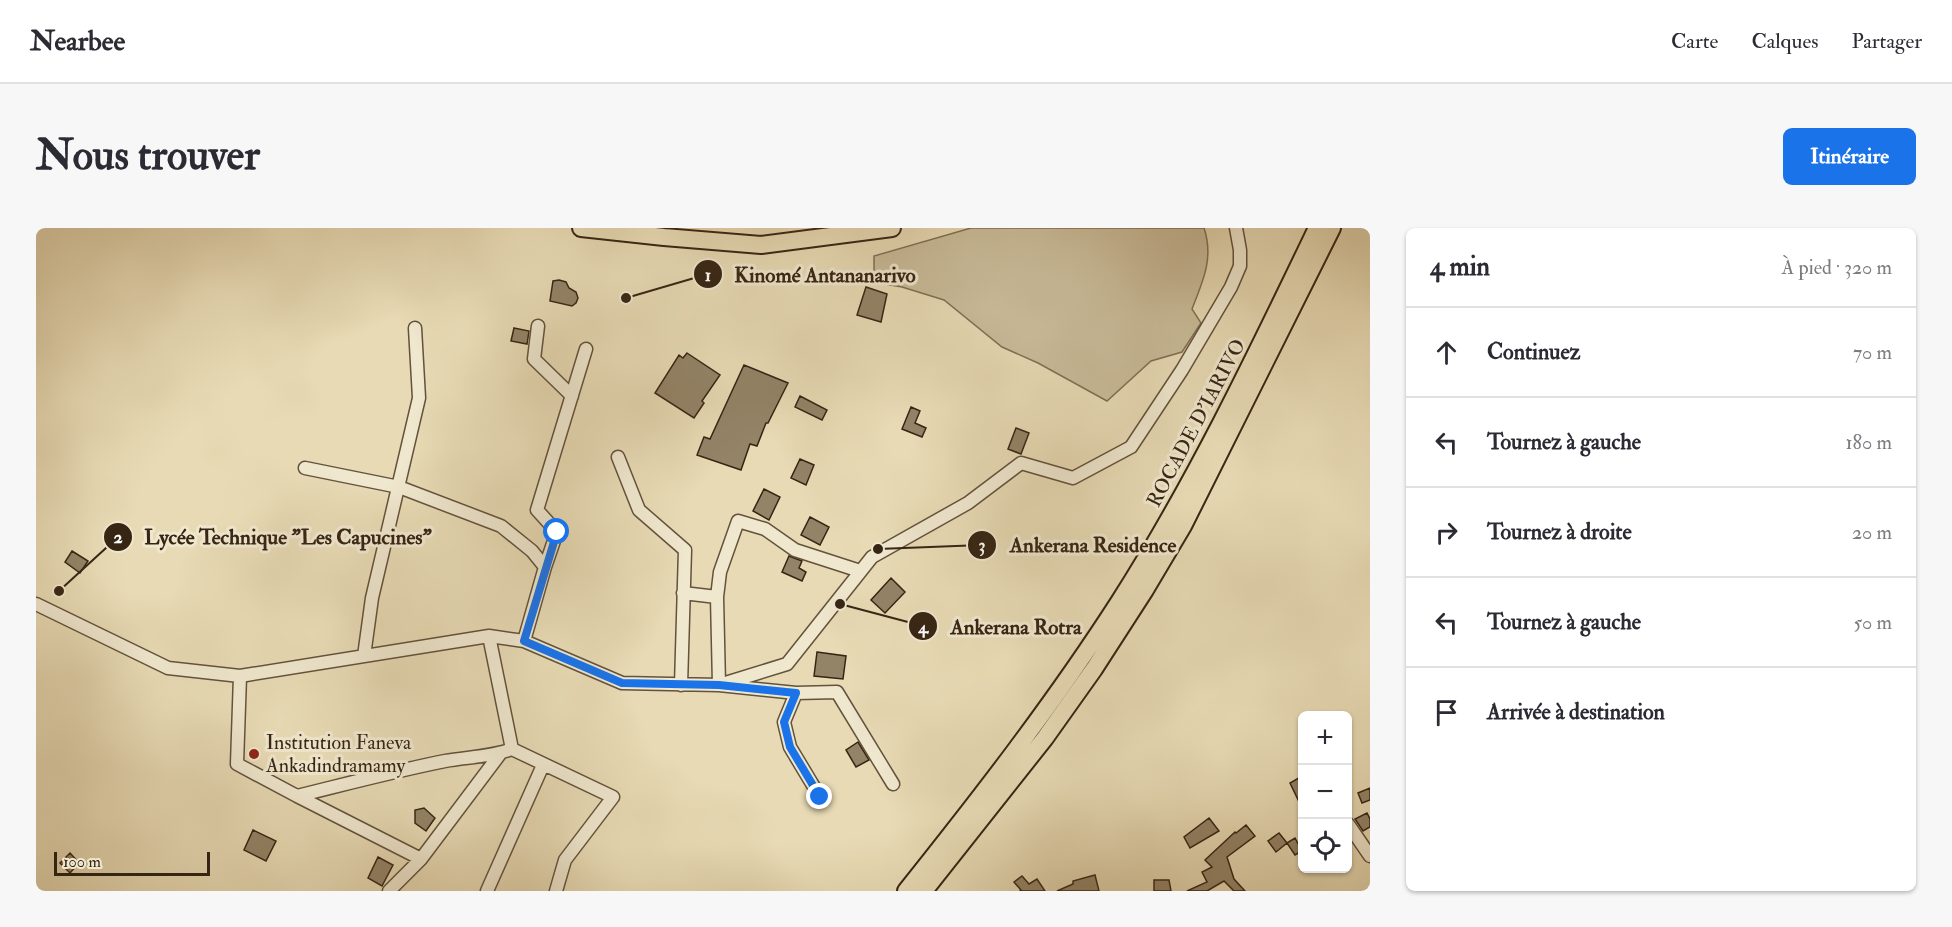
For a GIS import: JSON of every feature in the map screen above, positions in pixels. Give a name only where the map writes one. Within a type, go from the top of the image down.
[{"type":"main road","points":[[581,228],[761,245],[892,228]]},
{"type":"main road","name":"ROCADE D'IARIVO","points":[[906,891],[1028,735],[1120,601],[1207,450],[1317,228]]},
{"type":"main road","name":"ROCADE D'IARIVO","points":[[924,891],[1045,738],[1094,669],[1145,590],[1183,526],[1332,228]]},
{"type":"street","points":[[719,685],[787,664],[872,557],[968,503],[1021,463],[1073,478],[1131,447],[1182,370],[1231,287],[1240,266],[1236,228]]},
{"type":"street","points":[[538,326],[534,359],[572,396]]},
{"type":"street","points":[[364,656],[372,598],[419,398],[415,328]]},
{"type":"street","points":[[524,641],[557,532],[537,510],[586,349]]},
{"type":"street","points":[[618,458],[639,510],[685,550],[681,684]]},
{"type":"street","points":[[305,468],[399,487],[501,526],[532,551],[545,567]]},
{"type":"street","points":[[719,685],[717,597],[720,572],[738,521],[765,529],[795,550],[860,571]]},
{"type":"street","points":[[683,592],[717,597]]},
{"type":"street","points":[[36,604],[168,668],[240,676],[489,636],[524,641],[622,683],[719,685],[796,693],[837,692],[893,784]]},
{"type":"street","points":[[489,636],[512,749]]},
{"type":"street","points":[[240,676],[237,764],[422,859]]},
{"type":"street","points":[[796,693],[784,722],[790,747],[820,797]]},
{"type":"street","points":[[297,796],[447,761],[500,754],[512,749],[613,797],[566,860],[556,891]]},
{"type":"street","points":[[389,891],[422,859],[500,754]]},
{"type":"street","points":[[487,891],[543,765]]},
{"type":"street","points":[[1352,831],[1370,856]]},
{"type":"shaded area","points":[[971,228],[1204,228],[1208,249],[1206,269],[1192,309],[1201,323],[1182,352],[1151,361],[1107,401],[1038,363],[1002,347],[944,300],[902,287],[874,282],[874,256]]},
{"type":"building","points":[[553,281],[566,282],[569,288],[576,292],[578,298],[572,306],[550,301]]},
{"type":"building","points":[[866,287],[887,294],[881,322],[857,315]]},
{"type":"building","points":[[514,328],[529,331],[527,344],[511,341]]},
{"type":"building","points":[[687,353],[720,375],[702,401],[704,403],[694,418],[655,393],[679,355],[683,358]]},
{"type":"building","points":[[744,365],[788,383],[766,423],[757,446],[750,444],[741,470],[697,455],[704,437],[710,439]]},
{"type":"building","points":[[800,396],[827,410],[822,420],[795,407]]},
{"type":"building","points":[[911,407],[920,411],[915,423],[926,428],[922,437],[902,429]]},
{"type":"building","points":[[1016,428],[1029,433],[1021,454],[1008,449]]},
{"type":"building","points":[[800,459],[814,465],[806,485],[791,478]]},
{"type":"building","points":[[764,489],[780,497],[769,520],[753,511]]},
{"type":"building","points":[[810,517],[829,527],[820,545],[801,535]]},
{"type":"building","points":[[72,551],[88,561],[80,573],[65,562]]},
{"type":"building","points":[[789,556],[802,561],[799,568],[806,572],[802,581],[782,572]]},
{"type":"building","points":[[891,578],[905,592],[885,613],[871,600]]},
{"type":"building","points":[[817,652],[846,656],[843,679],[814,676]]},
{"type":"building","points":[[858,742],[869,760],[856,767],[846,750]]},
{"type":"building","points":[[1298,778],[1298,800],[1290,783]]},
{"type":"building","points":[[1370,788],[1370,800],[1362,803],[1358,793]]},
{"type":"building","points":[[424,808],[435,818],[426,831],[415,823],[415,810]]},
{"type":"building","points":[[1367,813],[1370,827],[1363,831],[1355,819]]},
{"type":"building","points":[[1209,818],[1219,831],[1190,848],[1184,837]]},
{"type":"building","points":[[1246,825],[1255,836],[1227,857],[1234,879],[1245,891],[1234,891],[1224,881],[1207,891],[1187,891],[1207,882],[1202,872],[1212,867],[1205,860],[1235,832]]},
{"type":"building","points":[[253,830],[276,841],[266,861],[244,850]]},
{"type":"building","points":[[1279,833],[1287,843],[1276,852],[1268,841]]},
{"type":"building","points":[[1295,838],[1298,844],[1298,853],[1295,855],[1287,843]]},
{"type":"building","points":[[70,853],[79,863],[70,873],[60,863]]},
{"type":"building","points":[[378,857],[393,865],[382,886],[368,878]]},
{"type":"building","points":[[1095,875],[1099,891],[1057,891],[1073,884],[1073,881]]},
{"type":"building","points":[[1022,876],[1029,884],[1037,879],[1045,891],[1020,891],[1014,882]]},
{"type":"building","points":[[1154,880],[1169,880],[1171,891],[1154,891]]},
{"type":"place","name":"Kinomé Antananarivo","points":[[626,298]]},
{"type":"place","name":"Ankerana Residence","points":[[878,549]]},
{"type":"place","name":"Lycée Technique \"Les Capucines\"","points":[[59,591]]},
{"type":"place","name":"Ankerana Rotra","points":[[840,604]]},
{"type":"place","name":"Institution Faneva Ankadindramamy","points":[[254,754]]},
{"type":"route","points":[[557,532],[524,641],[622,683],[719,685],[796,693],[784,722],[790,747],[820,797]]}]
